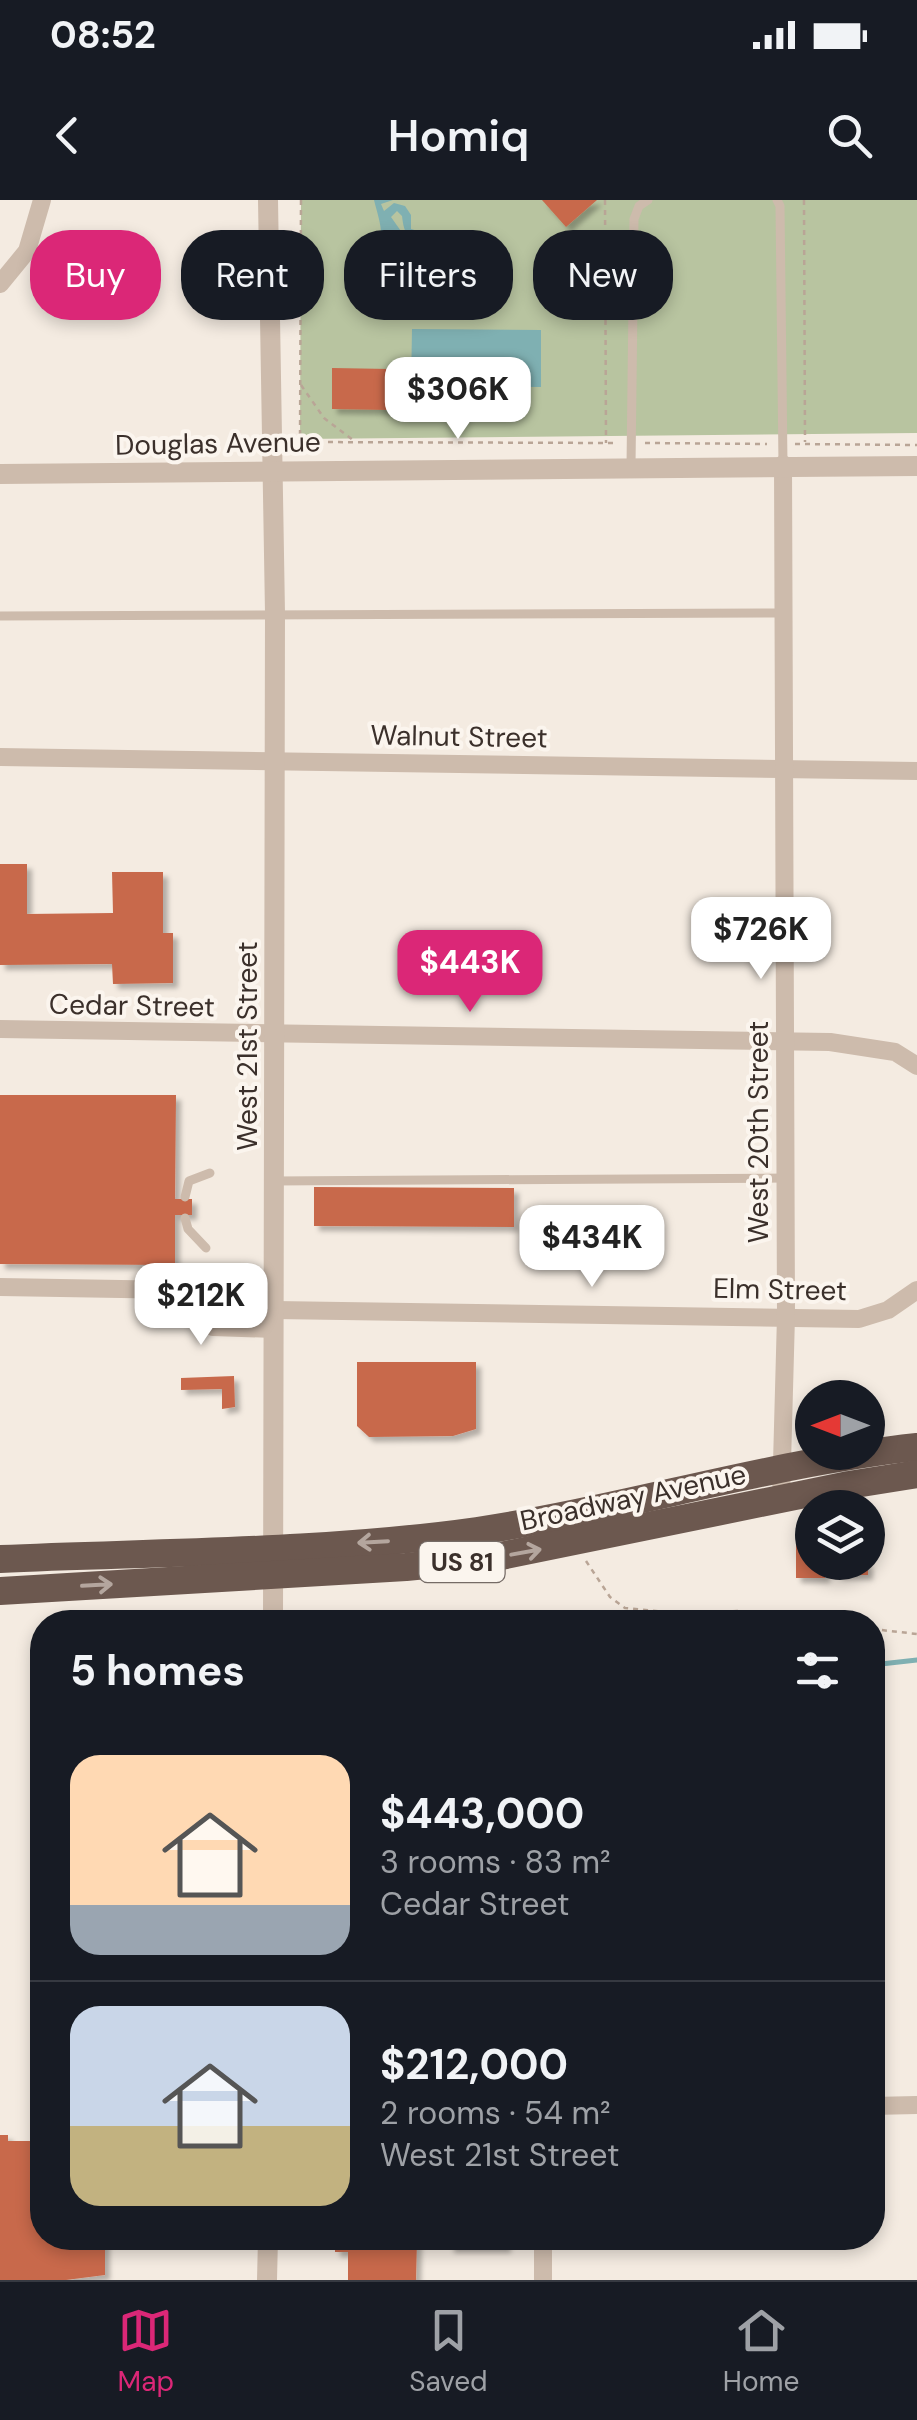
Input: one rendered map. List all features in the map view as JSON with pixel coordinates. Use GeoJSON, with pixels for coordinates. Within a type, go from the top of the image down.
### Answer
{"type":"FeatureCollection","features":[{"type":"Feature","properties":{"kind":"highway","name":"Broadway Avenue"},"geometry":{"type":"LineString","coordinates":[[0,1559],[412,1540],[560,1518],[782,1470],[917,1446]]}},
{"type":"Feature","properties":{"kind":"highway","name":"Broadway Avenue"},"geometry":{"type":"LineString","coordinates":[[0,1590],[273,1576],[486,1559],[917,1474]]}},
{"type":"Feature","properties":{"kind":"street"},"geometry":{"type":"LineString","coordinates":[[0,284],[26,251],[42,200]]}},
{"type":"Feature","properties":{"kind":"street","name":"West 21st Street"},"geometry":{"type":"LineString","coordinates":[[268,200],[275,614],[273,1610]]}},
{"type":"Feature","properties":{"kind":"street","name":"Douglas Avenue"},"geometry":{"type":"LineString","coordinates":[[0,474],[632,466],[782,454],[917,466]]}},
{"type":"Feature","properties":{"kind":"street","name":"West 20th Street"},"geometry":{"type":"LineString","coordinates":[[781,1500],[786,1316],[782,454]]}},
{"type":"Feature","properties":{"kind":"street","name":"Walnut Street"},"geometry":{"type":"LineString","coordinates":[[0,757],[917,770]]}},
{"type":"Feature","properties":{"kind":"street","name":"Cedar Street"},"geometry":{"type":"LineString","coordinates":[[0,1029],[830,1042],[894,1052],[917,1066]]}},
{"type":"Feature","properties":{"kind":"street","name":"Elm Street"},"geometry":{"type":"LineString","coordinates":[[0,1287],[182,1290],[185,1302],[206,1315],[275,1319],[859,1319],[888,1310],[917,1290]]}},
{"type":"Feature","properties":{"kind":"street"},"geometry":{"type":"LineString","coordinates":[[885,2106],[917,2105]]}},
{"type":"Feature","properties":{"kind":"street"},"geometry":{"type":"LineString","coordinates":[[267,2280],[268,2250]]}},
{"type":"Feature","properties":{"kind":"street"},"geometry":{"type":"LineString","coordinates":[[542,2280],[543,2250]]}},
{"type":"Feature","properties":{"kind":"lane"},"geometry":{"type":"LineString","coordinates":[[632,466],[634,218],[639,206],[648,200]]}},
{"type":"Feature","properties":{"kind":"lane"},"geometry":{"type":"LineString","coordinates":[[777,200],[782,454]]}},
{"type":"Feature","properties":{"kind":"lane"},"geometry":{"type":"LineString","coordinates":[[0,616],[784,613]]}},
{"type":"Feature","properties":{"kind":"lane"},"geometry":{"type":"LineString","coordinates":[[185,1197],[189,1181],[210,1173]]}},
{"type":"Feature","properties":{"kind":"lane"},"geometry":{"type":"LineString","coordinates":[[274,1181],[786,1178]]}},
{"type":"Feature","properties":{"kind":"lane"},"geometry":{"type":"LineString","coordinates":[[186,1218],[188,1229],[206,1248]]}},
{"type":"Feature","properties":{"kind":"path"},"geometry":{"type":"LineString","coordinates":[[301,200],[300,442],[632,443],[782,454],[806,444],[917,445]]}},
{"type":"Feature","properties":{"kind":"path"},"geometry":{"type":"LineString","coordinates":[[605,200],[606,443]]}},
{"type":"Feature","properties":{"kind":"path"},"geometry":{"type":"LineString","coordinates":[[804,200],[806,444]]}},
{"type":"Feature","properties":{"kind":"path"},"geometry":{"type":"LineString","coordinates":[[300,384],[324,418],[355,442]]}},
{"type":"Feature","properties":{"kind":"path"},"geometry":{"type":"LineString","coordinates":[[570,1544],[592,1568],[610,1597],[625,1608],[646,1610]]}},
{"type":"Feature","properties":{"kind":"path"},"geometry":{"type":"LineString","coordinates":[[885,1630],[917,1634]]}},
{"type":"Feature","properties":{"kind":"green space"},"geometry":{"type":"Polygon","coordinates":[[[301,200],[917,200],[917,433],[300,439],[300,320],[324,320],[324,230],[301,230],[301,200]]]}},
{"type":"Feature","properties":{"kind":"water"},"geometry":{"type":"Polygon","coordinates":[[[374,200],[393,200],[381,204],[384,211],[394,203],[405,206],[414,230],[405,230],[397,211],[391,217],[400,230],[381,230],[374,200]]]}},
{"type":"Feature","properties":{"kind":"water"},"geometry":{"type":"Polygon","coordinates":[[[412,329],[541,330],[541,387],[411,386],[412,329]]]}},
{"type":"Feature","properties":{"kind":"building"},"geometry":{"type":"Polygon","coordinates":[[[542,200],[597,200],[566,227],[542,200]]]}},
{"type":"Feature","properties":{"kind":"building"},"geometry":{"type":"Polygon","coordinates":[[[332,368],[390,369],[390,410],[332,409],[332,368]]]}},
{"type":"Feature","properties":{"kind":"building"},"geometry":{"type":"Polygon","coordinates":[[[0,864],[27,864],[27,914],[113,913],[112,872],[163,872],[163,933],[173,933],[173,983],[113,984],[112,964],[0,965],[0,864]]]}},
{"type":"Feature","properties":{"kind":"building"},"geometry":{"type":"Polygon","coordinates":[[[0,1095],[176,1095],[175,1199],[192,1199],[192,1215],[175,1215],[175,1265],[0,1264],[0,1095]]]}},
{"type":"Feature","properties":{"kind":"building"},"geometry":{"type":"Polygon","coordinates":[[[314,1187],[514,1188],[514,1227],[314,1226],[314,1187]]]}},
{"type":"Feature","properties":{"kind":"building"},"geometry":{"type":"Polygon","coordinates":[[[357,1362],[476,1362],[476,1429],[453,1436],[369,1437],[357,1426],[357,1362]]]}},
{"type":"Feature","properties":{"kind":"building"},"geometry":{"type":"Polygon","coordinates":[[[234,1376],[235,1407],[222,1409],[222,1389],[181,1390],[181,1378],[234,1376]]]}},
{"type":"Feature","properties":{"kind":"building"},"geometry":{"type":"Polygon","coordinates":[[[0,2135],[8,2135],[8,2141],[30,2141],[30,2250],[105,2250],[105,2275],[66,2280],[0,2280],[0,2135]]]}},
{"type":"Feature","properties":{"kind":"building"},"geometry":{"type":"Polygon","coordinates":[[[417,2250],[416,2280],[348,2280],[348,2252],[335,2252],[417,2250]]]}},
{"type":"Feature","properties":{"kind":"waterway"},"geometry":{"type":"LineString","coordinates":[[885,1664],[917,1660]]}}]}
